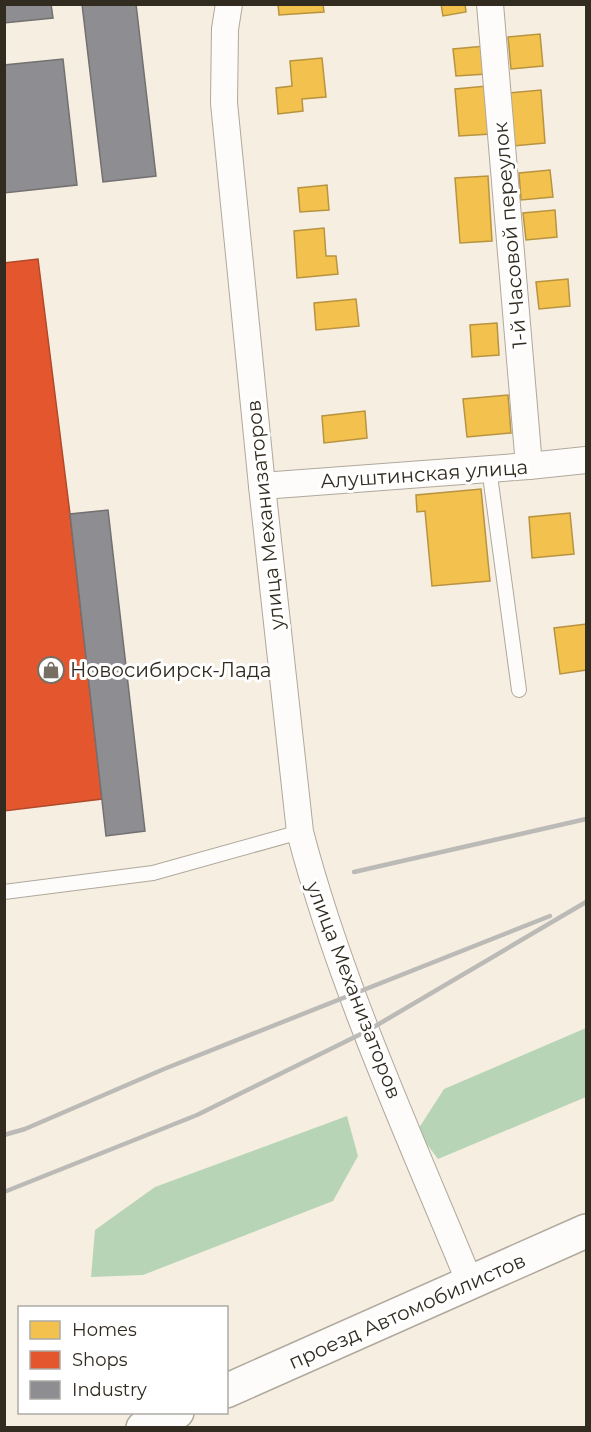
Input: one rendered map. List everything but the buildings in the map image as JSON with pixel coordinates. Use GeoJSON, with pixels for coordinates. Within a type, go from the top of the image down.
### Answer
{"type":"FeatureCollection","features":[{"type":"Feature","properties":{"kind":"street","name":"улица Механизаторов"},"geometry":{"type":"LineString","coordinates":[[229,4],[225,29],[224,103],[262,486],[300,832],[310,873],[352,994],[470,1283]]}},
{"type":"Feature","properties":{"kind":"street","name":"1-й Часовой переулок"},"geometry":{"type":"LineString","coordinates":[[490,4],[529,466]]}},
{"type":"Feature","properties":{"kind":"street","name":"Алуштинская улица"},"geometry":{"type":"LineString","coordinates":[[262,486],[586,460]]}},
{"type":"Feature","properties":{"kind":"street","name":"проезд Автомобилистов"},"geometry":{"type":"LineString","coordinates":[[228,1390],[586,1231]]}},
{"type":"Feature","properties":{"kind":"street"},"geometry":{"type":"LineString","coordinates":[[143,1428],[175,1414]]}},
{"type":"Feature","properties":{"kind":"lane"},"geometry":{"type":"LineString","coordinates":[[489,468],[519,690]]}},
{"type":"Feature","properties":{"kind":"lane"},"geometry":{"type":"LineString","coordinates":[[4,892],[153,873],[300,832]]}},
{"type":"Feature","properties":{"kind":"green space"},"geometry":{"type":"Polygon","coordinates":[[[586,1028],[586,1097],[438,1159],[417,1131],[444,1089],[586,1028]]]}},
{"type":"Feature","properties":{"kind":"green space"},"geometry":{"type":"Polygon","coordinates":[[[347,1116],[358,1156],[333,1201],[143,1275],[91,1277],[95,1230],[155,1187],[347,1116]]]}},
{"type":"Feature","properties":{"kind":"railway"},"geometry":{"type":"LineString","coordinates":[[354,872],[586,819]]}},
{"type":"Feature","properties":{"kind":"railway"},"geometry":{"type":"LineString","coordinates":[[4,1192],[197,1115],[367,1031],[586,902]]}},
{"type":"Feature","properties":{"kind":"railway"},"geometry":{"type":"LineString","coordinates":[[4,1135],[25,1129],[164,1069],[550,916]]}},
{"type":"Feature","properties":{"kind":"place","name":"Новосибирск-Лада"},"geometry":{"type":"Point","coordinates":[51,670]}}]}
